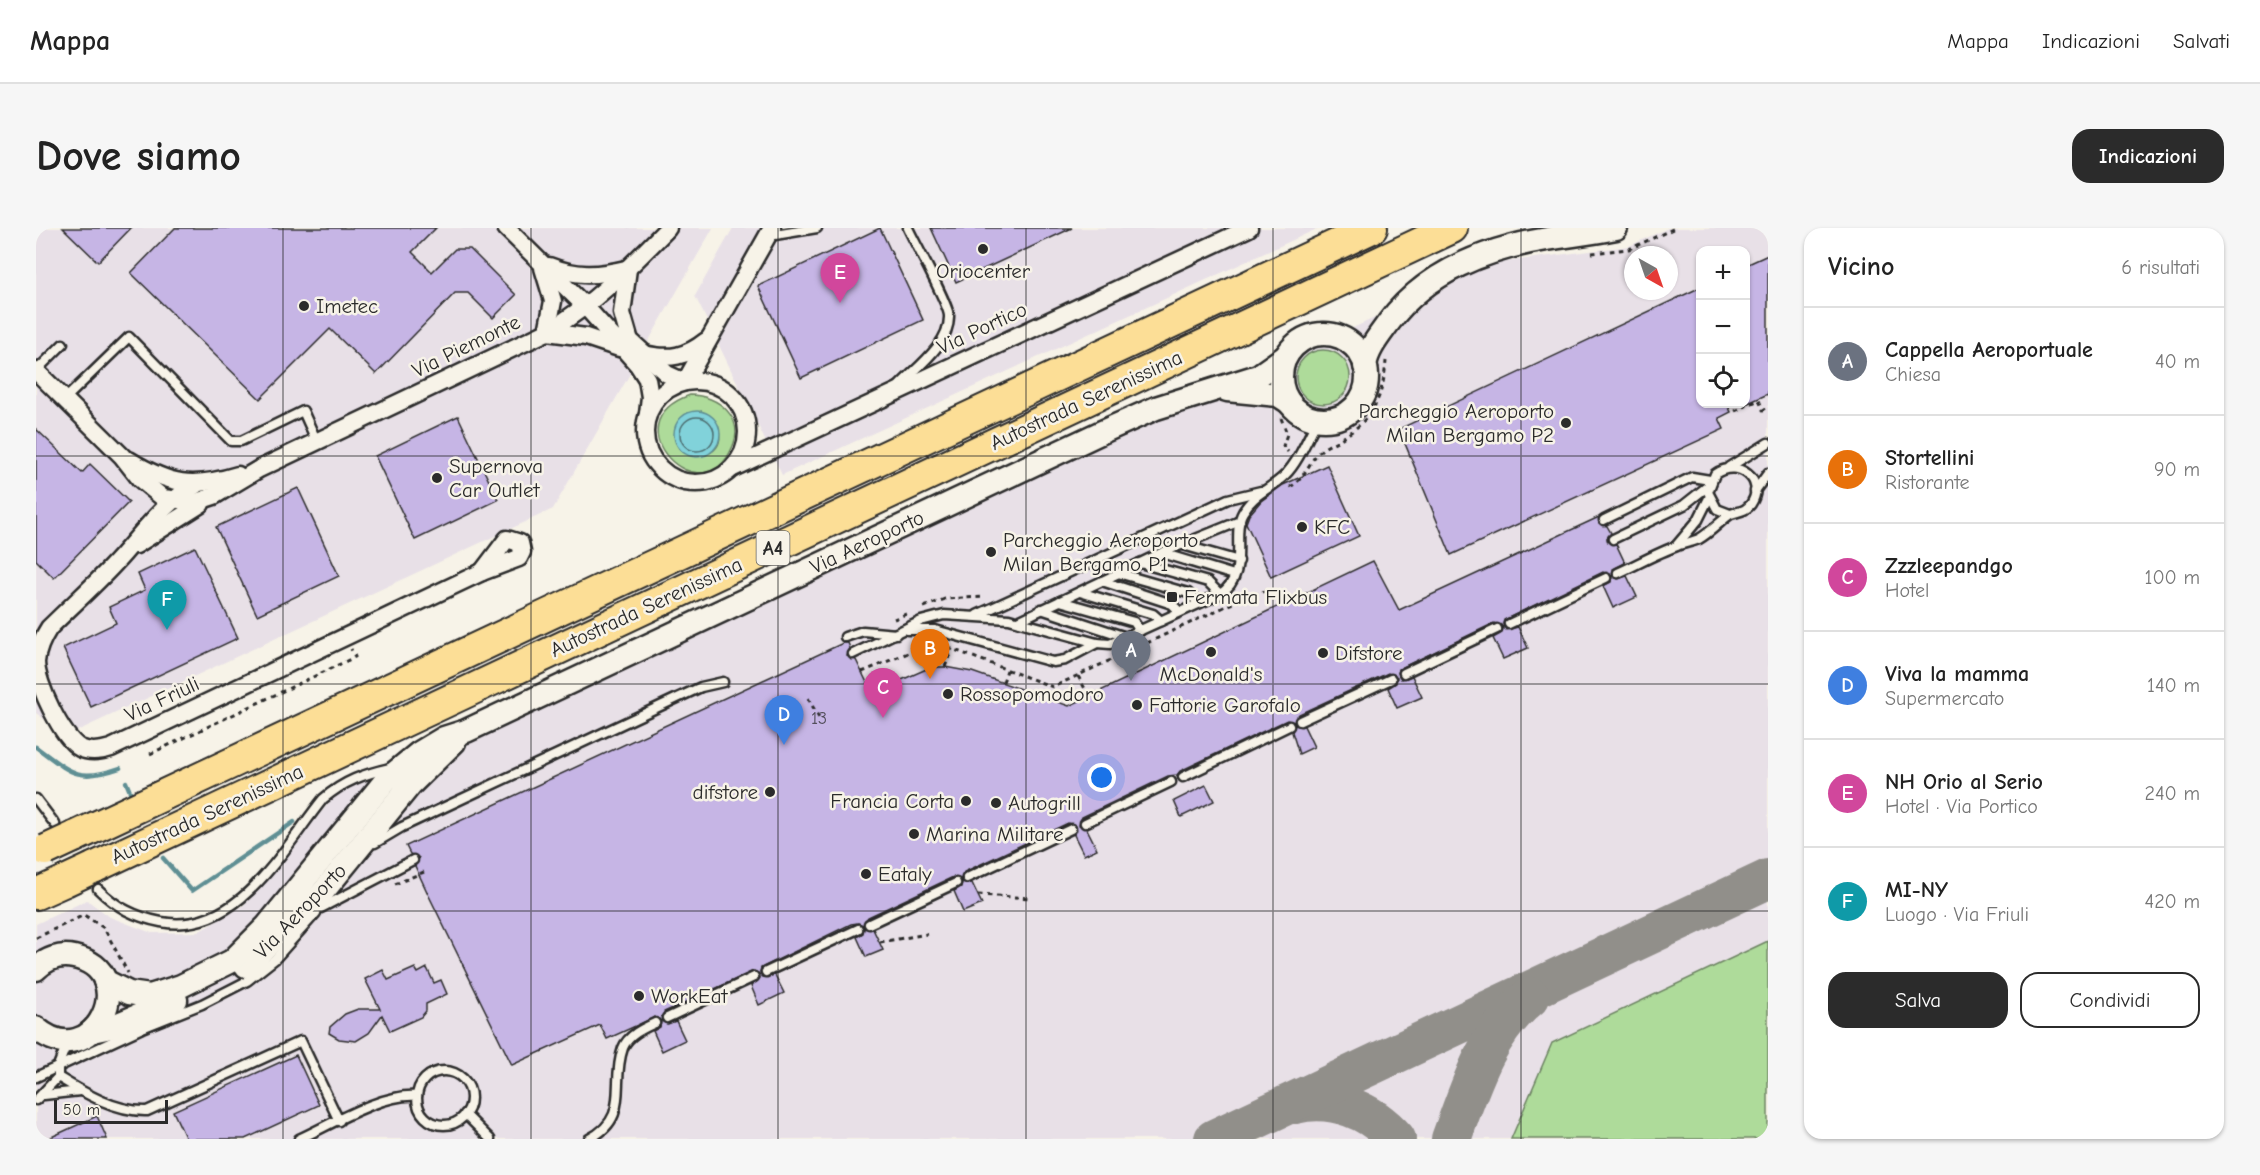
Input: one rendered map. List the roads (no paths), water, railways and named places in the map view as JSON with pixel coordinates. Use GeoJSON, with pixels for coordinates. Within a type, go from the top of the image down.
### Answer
{"type":"FeatureCollection","features":[{"type":"Feature","properties":{"kind":"highway","name":"Autostrada Serenissima"},"geometry":{"type":"LineString","coordinates":[[53,842],[1372,228]]}},
{"type":"Feature","properties":{"kind":"highway","name":"Autostrada Serenissima"},"geometry":{"type":"LineString","coordinates":[[36,894],[65,881],[95,878],[1452,228]]}},
{"type":"Feature","properties":{"kind":"main road"},"geometry":{"type":"LineString","coordinates":[[1400,308],[1377,338],[1366,358],[1366,385],[1358,403],[1340,416],[1318,419],[1305,415],[1289,402],[1283,390],[1281,377],[1285,357],[1306,337],[1361,332],[1400,308],[1436,277],[1476,257],[1525,243],[1616,228]]}},
{"type":"Feature","properties":{"kind":"main road"},"geometry":{"type":"LineString","coordinates":[[1335,335],[1354,347],[1365,366]]}},
{"type":"Feature","properties":{"kind":"main road","name":"Via Aeroporto"},"geometry":{"type":"LineString","coordinates":[[105,981],[129,993],[150,996],[181,986],[231,961],[267,926],[391,770],[434,744],[1102,432],[1156,408],[1258,376],[1285,357]]}},
{"type":"Feature","properties":{"kind":"main road","name":"Via Aeroporto"},"geometry":{"type":"LineString","coordinates":[[1207,391],[1267,393],[1278,395],[1289,402]]}},
{"type":"Feature","properties":{"kind":"main road","name":"Via Aeroporto"},"geometry":{"type":"LineString","coordinates":[[69,1040],[111,1027],[210,987],[240,971],[272,944],[322,893],[410,785],[466,731]]}},
{"type":"Feature","properties":{"kind":"main road"},"geometry":{"type":"LineString","coordinates":[[45,960],[83,959],[96,968],[105,981],[108,1005],[102,1020],[92,1031]]}},
{"type":"Feature","properties":{"kind":"main road"},"geometry":{"type":"LineString","coordinates":[[36,1028],[48,1037],[69,1040]]}},
{"type":"Feature","properties":{"kind":"street"},"geometry":{"type":"LineString","coordinates":[[506,228],[626,345],[647,379],[650,397],[645,441],[651,457],[669,476],[687,483],[705,483],[715,480],[733,468],[745,448],[747,436],[746,424],[738,403],[713,384],[685,382],[667,374],[643,354],[626,345],[547,332],[553,301],[551,289],[540,262]]}},
{"type":"Feature","properties":{"kind":"street","name":"Via Piemonte"},"geometry":{"type":"LineString","coordinates":[[36,371],[122,456],[152,490],[172,501],[196,502],[214,496],[259,469],[547,332],[586,307],[668,228]]}},
{"type":"Feature","properties":{"kind":"street","name":"Via Portico"},"geometry":{"type":"LineString","coordinates":[[733,468],[1249,228]]}},
{"type":"Feature","properties":{"kind":"street"},"geometry":{"type":"LineString","coordinates":[[648,414],[662,394],[685,382],[770,232]]}},
{"type":"Feature","properties":{"kind":"street"},"geometry":{"type":"LineString","coordinates":[[540,262],[568,274],[585,276],[628,268],[622,313],[626,345]]}},
{"type":"Feature","properties":{"kind":"street"},"geometry":{"type":"LineString","coordinates":[[643,354],[678,357],[692,352],[710,338]]}},
{"type":"Feature","properties":{"kind":"street","name":"Via Piemonte"},"geometry":{"type":"LineString","coordinates":[[122,456],[163,479],[196,485],[259,469]]}},
{"type":"Feature","properties":{"kind":"street","name":"Via Friuli"},"geometry":{"type":"LineString","coordinates":[[126,552],[139,532],[172,501],[196,485]]}},
{"type":"Feature","properties":{"kind":"street","name":"Via Friuli"},"geometry":{"type":"LineString","coordinates":[[214,496],[126,552],[49,628],[38,650],[37,674],[64,733],[71,742],[90,751],[111,748],[483,572]]}},
{"type":"Feature","properties":{"kind":"lane"},"geometry":{"type":"LineString","coordinates":[[770,232],[817,228]]}},
{"type":"Feature","properties":{"kind":"lane"},"geometry":{"type":"LineString","coordinates":[[887,397],[938,345],[945,333],[949,315],[908,228]]}},
{"type":"Feature","properties":{"kind":"lane"},"geometry":{"type":"LineString","coordinates":[[65,399],[129,337],[231,441],[241,441],[303,411],[317,442]]}},
{"type":"Feature","properties":{"kind":"lane"},"geometry":{"type":"LineString","coordinates":[[36,371],[63,344]]}},
{"type":"Feature","properties":{"kind":"lane"},"geometry":{"type":"LineString","coordinates":[[853,654],[907,630],[921,621],[937,616],[977,615],[1018,621],[1097,644],[1110,644],[1220,594],[1225,591],[1239,561],[1242,513],[1261,491],[1289,471],[1318,419]]}},
{"type":"Feature","properties":{"kind":"lane"},"geometry":{"type":"LineString","coordinates":[[1613,539],[1684,504],[1709,483],[1715,474],[1768,443]]}},
{"type":"Feature","properties":{"kind":"lane"},"geometry":{"type":"LineString","coordinates":[[1729,467],[1745,471],[1750,476],[1755,491]]}},
{"type":"Feature","properties":{"kind":"lane"},"geometry":{"type":"LineString","coordinates":[[1618,573],[1715,530],[1730,514],[1744,510],[1750,505],[1755,491],[1768,473]]}},
{"type":"Feature","properties":{"kind":"lane"},"geometry":{"type":"LineString","coordinates":[[1604,520],[1692,477],[1709,483]]}},
{"type":"Feature","properties":{"kind":"lane"},"geometry":{"type":"LineString","coordinates":[[1676,546],[1698,520],[1709,498],[1709,483]]}},
{"type":"Feature","properties":{"kind":"lane"},"geometry":{"type":"LineString","coordinates":[[977,615],[1228,499],[1261,491]]}},
{"type":"Feature","properties":{"kind":"lane"},"geometry":{"type":"LineString","coordinates":[[1709,498],[1717,509],[1730,514]]}},
{"type":"Feature","properties":{"kind":"lane"},"geometry":{"type":"LineString","coordinates":[[1018,621],[1117,573],[1240,520]]}},
{"type":"Feature","properties":{"kind":"lane"},"geometry":{"type":"LineString","coordinates":[[1183,545],[1239,561]]}},
{"type":"Feature","properties":{"kind":"lane"},"geometry":{"type":"LineString","coordinates":[[1161,553],[1234,575]]}},
{"type":"Feature","properties":{"kind":"lane"},"geometry":{"type":"LineString","coordinates":[[1140,563],[1208,582],[1220,594]]}},
{"type":"Feature","properties":{"kind":"lane"},"geometry":{"type":"LineString","coordinates":[[1117,573],[1188,593],[1200,603]]}},
{"type":"Feature","properties":{"kind":"lane"},"geometry":{"type":"LineString","coordinates":[[1509,624],[1606,578]]}},
{"type":"Feature","properties":{"kind":"lane"},"geometry":{"type":"LineString","coordinates":[[1102,581],[1172,604],[1180,612]]}},
{"type":"Feature","properties":{"kind":"lane"},"geometry":{"type":"LineString","coordinates":[[1080,592],[1153,614],[1161,621]]}},
{"type":"Feature","properties":{"kind":"lane"},"geometry":{"type":"LineString","coordinates":[[1060,601],[1134,622],[1140,631]]}},
{"type":"Feature","properties":{"kind":"lane"},"geometry":{"type":"LineString","coordinates":[[1041,609],[1126,637]]}},
{"type":"Feature","properties":{"kind":"lane"},"geometry":{"type":"LineString","coordinates":[[1404,673],[1497,629]]}},
{"type":"Feature","properties":{"kind":"lane"},"geometry":{"type":"LineString","coordinates":[[907,630],[935,630],[1053,662],[1065,660],[1097,644]]}},
{"type":"Feature","properties":{"kind":"lane"},"geometry":{"type":"LineString","coordinates":[[845,637],[863,631],[896,634]]}},
{"type":"Feature","properties":{"kind":"lane"},"geometry":{"type":"LineString","coordinates":[[1300,721],[1391,679]]}},
{"type":"Feature","properties":{"kind":"lane"},"geometry":{"type":"LineString","coordinates":[[36,1077],[202,1004],[247,981],[275,959],[383,836],[701,687],[723,682]]}},
{"type":"Feature","properties":{"kind":"lane"},"geometry":{"type":"LineString","coordinates":[[1183,777],[1290,726]]}},
{"type":"Feature","properties":{"kind":"lane"},"geometry":{"type":"LineString","coordinates":[[95,878],[111,902],[147,920],[184,924],[219,915],[248,894],[323,799],[353,777],[391,770]]}},
{"type":"Feature","properties":{"kind":"lane"},"geometry":{"type":"LineString","coordinates":[[1084,823],[1171,782]]}},
{"type":"Feature","properties":{"kind":"lane"},"geometry":{"type":"LineString","coordinates":[[36,799],[53,842]]}},
{"type":"Feature","properties":{"kind":"lane"},"geometry":{"type":"LineString","coordinates":[[967,878],[1071,829]]}},
{"type":"Feature","properties":{"kind":"lane"},"geometry":{"type":"LineString","coordinates":[[321,908],[413,860]]}},
{"type":"Feature","properties":{"kind":"lane"},"geometry":{"type":"LineString","coordinates":[[869,924],[956,883]]}},
{"type":"Feature","properties":{"kind":"lane"},"geometry":{"type":"LineString","coordinates":[[766,972],[858,929]]}},
{"type":"Feature","properties":{"kind":"lane"},"geometry":{"type":"LineString","coordinates":[[667,1018],[754,977]]}},
{"type":"Feature","properties":{"kind":"lane"},"geometry":{"type":"LineString","coordinates":[[589,1139],[609,1123],[618,1106],[623,1047],[640,1030],[655,1023]]}},
{"type":"Feature","properties":{"kind":"lane"},"geometry":{"type":"LineString","coordinates":[[40,1097],[58,1077],[58,1066],[69,1040]]}},
{"type":"Feature","properties":{"kind":"lane"},"geometry":{"type":"LineString","coordinates":[[58,1077],[80,1091],[134,1112],[147,1111],[301,1041],[339,1121]]}},
{"type":"Feature","properties":{"kind":"lane"},"geometry":{"type":"LineString","coordinates":[[447,1071],[456,1074],[468,1086],[471,1094],[465,1114],[455,1123],[437,1124],[423,1114],[417,1095],[420,1086],[431,1074],[447,1071]]}},
{"type":"Feature","properties":{"kind":"lane"},"geometry":{"type":"LineString","coordinates":[[40,1097],[80,1091]]}},
{"type":"Feature","properties":{"kind":"lane"},"geometry":{"type":"LineString","coordinates":[[299,1139],[403,1094],[417,1095]]}},
{"type":"Feature","properties":{"kind":"lane"},"geometry":{"type":"LineString","coordinates":[[465,1114],[490,1139]]}},
{"type":"Feature","properties":{"kind":"water"},"geometry":{"type":"Polygon","coordinates":[[[697,411],[713,418],[720,434],[713,450],[697,457],[681,450],[674,434],[681,418],[697,411]]]}},
{"type":"Feature","properties":{"kind":"waterway"},"geometry":{"type":"LineString","coordinates":[[36,747],[66,769],[83,775],[94,775],[120,768]]}},
{"type":"Feature","properties":{"kind":"waterway"},"geometry":{"type":"LineString","coordinates":[[126,782],[131,794]]}},
{"type":"Feature","properties":{"kind":"waterway"},"geometry":{"type":"LineString","coordinates":[[163,858],[192,891],[294,822]]}},
{"type":"Feature","properties":{"kind":"place","name":"Oriocenter"},"geometry":{"type":"Point","coordinates":[983,249]}},
{"type":"Feature","properties":{"kind":"place","name":"NH Orio al Serio"},"geometry":{"type":"Point","coordinates":[840,303]}},
{"type":"Feature","properties":{"kind":"place","name":"Imetec"},"geometry":{"type":"Point","coordinates":[304,306]}},
{"type":"Feature","properties":{"kind":"place","name":"Parcheggio Aeroporto Milan Bergamo P2"},"geometry":{"type":"Point","coordinates":[1566,423]}},
{"type":"Feature","properties":{"kind":"place","name":"Supernova Car Outlet"},"geometry":{"type":"Point","coordinates":[437,478]}},
{"type":"Feature","properties":{"kind":"place","name":"KFC"},"geometry":{"type":"Point","coordinates":[1302,527]}},
{"type":"Feature","properties":{"kind":"place","name":"Parcheggio Aeroporto Milan Bergamo P1"},"geometry":{"type":"Point","coordinates":[991,552]}},
{"type":"Feature","properties":{"kind":"place","name":"Fermata Flixbus"},"geometry":{"type":"Point","coordinates":[1172,597]}},
{"type":"Feature","properties":{"kind":"place","name":"MI-NY"},"geometry":{"type":"Point","coordinates":[167,630]}},
{"type":"Feature","properties":{"kind":"place","name":"McDonald's"},"geometry":{"type":"Point","coordinates":[1211,652]}},
{"type":"Feature","properties":{"kind":"place","name":"Difstore"},"geometry":{"type":"Point","coordinates":[1323,653]}},
{"type":"Feature","properties":{"kind":"place","name":"Stortellini"},"geometry":{"type":"Point","coordinates":[930,679]}},
{"type":"Feature","properties":{"kind":"place","name":"Cappella Aeroportuale"},"geometry":{"type":"Point","coordinates":[1131,681]}},
{"type":"Feature","properties":{"kind":"place","name":"Rossopomodoro"},"geometry":{"type":"Point","coordinates":[948,694]}},
{"type":"Feature","properties":{"kind":"place","name":"Fattorie Garofalo"},"geometry":{"type":"Point","coordinates":[1137,705]}},
{"type":"Feature","properties":{"kind":"place","name":"Zzzleepandgo"},"geometry":{"type":"Point","coordinates":[883,718]}},
{"type":"Feature","properties":{"kind":"place","name":"Viva la mamma"},"geometry":{"type":"Point","coordinates":[784,745]}},
{"type":"Feature","properties":{"kind":"place","name":"difstore"},"geometry":{"type":"Point","coordinates":[770,792]}},
{"type":"Feature","properties":{"kind":"place","name":"Francia Corta"},"geometry":{"type":"Point","coordinates":[966,801]}},
{"type":"Feature","properties":{"kind":"place","name":"Autogrill"},"geometry":{"type":"Point","coordinates":[996,803]}},
{"type":"Feature","properties":{"kind":"place","name":"Marina Militare"},"geometry":{"type":"Point","coordinates":[914,834]}},
{"type":"Feature","properties":{"kind":"place","name":"Eataly"},"geometry":{"type":"Point","coordinates":[866,874]}},
{"type":"Feature","properties":{"kind":"place","name":"WorkEat"},"geometry":{"type":"Point","coordinates":[639,996]}}]}
